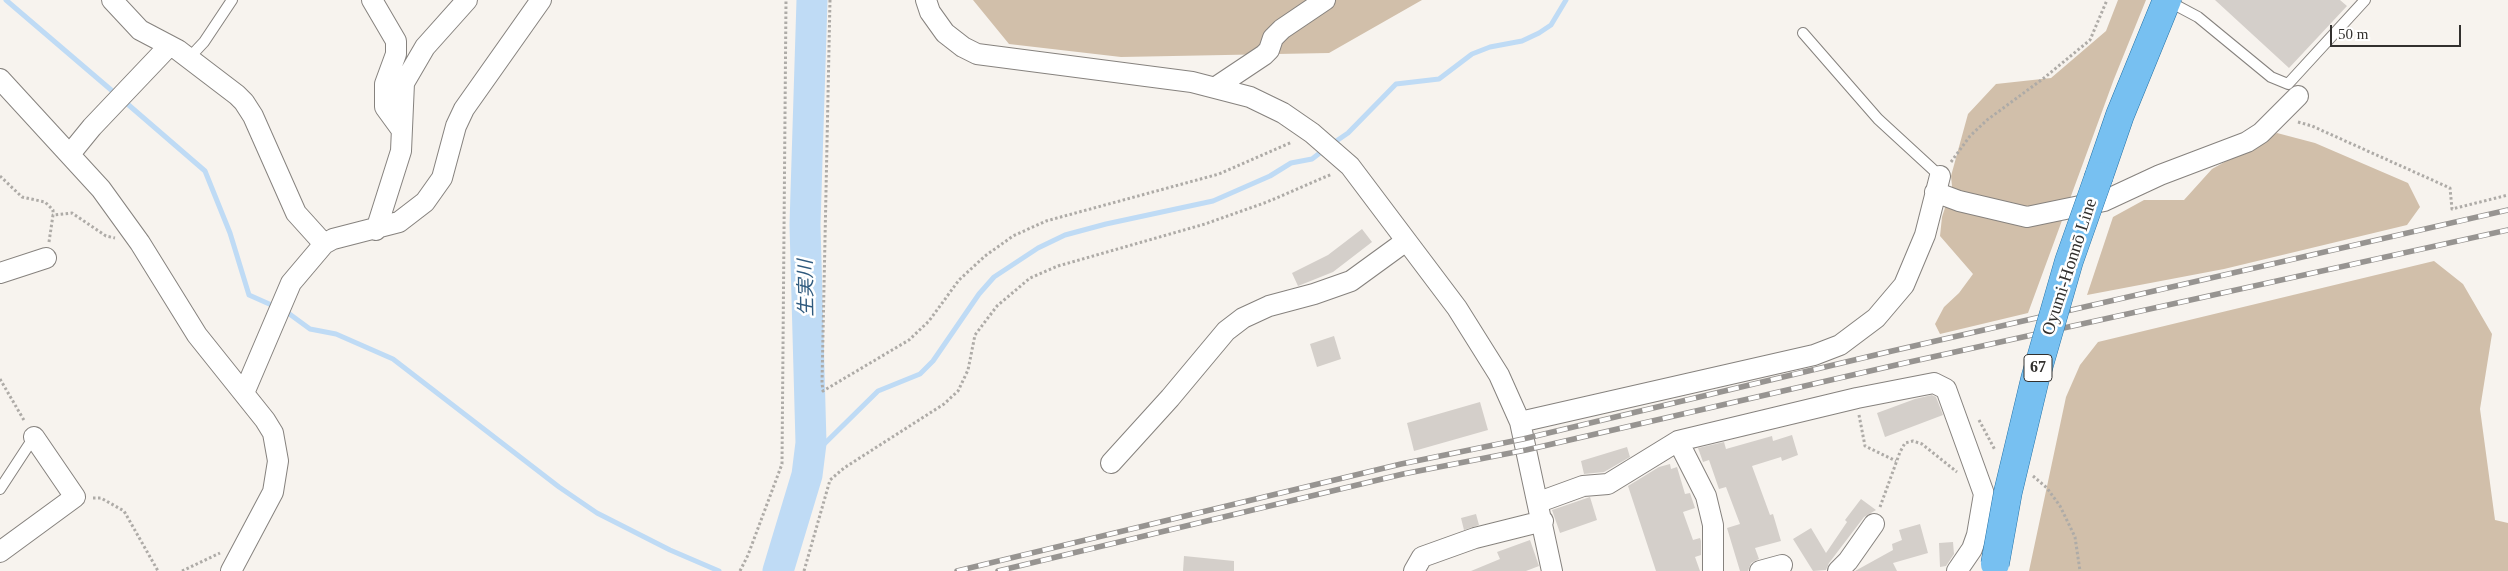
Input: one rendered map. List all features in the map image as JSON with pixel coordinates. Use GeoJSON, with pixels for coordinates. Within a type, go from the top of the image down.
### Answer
{"type":"FeatureCollection","features":[{"type":"Feature","properties":{"kind":"main road","name":"Oyumi-Honnō Line"},"geometry":{"type":"LineString","coordinates":[[1995,568],[2008,492],[2035,378],[2070,262],[2120,115],[2167,0]]}},
{"type":"Feature","properties":{"kind":"street"},"geometry":{"type":"LineString","coordinates":[[112,0],[140,30],[189,58],[244,102],[253,116],[296,214],[324,244]]}},
{"type":"Feature","properties":{"kind":"street"},"geometry":{"type":"LineString","coordinates":[[372,0],[396,41],[396,54],[385,84],[385,107],[401,129]]}},
{"type":"Feature","properties":{"kind":"street"},"geometry":{"type":"LineString","coordinates":[[376,230],[401,151],[404,83],[426,47],[467,0]]}},
{"type":"Feature","properties":{"kind":"street"},"geometry":{"type":"LineString","coordinates":[[244,393],[291,283],[324,244],[333,239],[376,230],[399,222],[413,213],[436,189],[442,178],[456,126],[464,109],[540,0]]}},
{"type":"Feature","properties":{"kind":"street"},"geometry":{"type":"LineString","coordinates":[[926,0],[930,12],[945,33],[963,47],[977,54],[1216,87],[1250,97],[1283,114],[1312,133],[1350,166],[1457,308],[1490,356],[1520,422],[1539,502],[1552,571]]}},
{"type":"Feature","properties":{"kind":"street"},"geometry":{"type":"LineString","coordinates":[[1216,87],[1264,55],[1269,50],[1273,38],[1282,29],[1325,0]]}},
{"type":"Feature","properties":{"kind":"street"},"geometry":{"type":"LineString","coordinates":[[70,154],[92,127],[169,46]]}},
{"type":"Feature","properties":{"kind":"street"},"geometry":{"type":"LineString","coordinates":[[0,79],[101,189],[140,243],[197,335],[244,393],[273,433],[278,461],[273,492],[231,571]]}},
{"type":"Feature","properties":{"kind":"street"},"geometry":{"type":"LineString","coordinates":[[1520,422],[1814,355],[1840,345],[1876,318],[1904,285],[1925,235],[1938,184],[1959,201],[2027,216],[2104,201],[2160,176],[2247,142],[2261,133],[2298,96]]}},
{"type":"Feature","properties":{"kind":"street"},"geometry":{"type":"LineString","coordinates":[[1111,463],[1170,398],[1226,331],[1243,318],[1269,306],[1314,294],[1351,280],[1406,241]]}},
{"type":"Feature","properties":{"kind":"street"},"geometry":{"type":"LineString","coordinates":[[0,272],[46,258]]}},
{"type":"Feature","properties":{"kind":"street"},"geometry":{"type":"LineString","coordinates":[[1539,502],[1582,486],[1608,484],[1678,441],[1857,398],[1934,383],[1946,389],[1984,494],[1977,535],[1972,549],[1957,571]]}},
{"type":"Feature","properties":{"kind":"street"},"geometry":{"type":"LineString","coordinates":[[0,552],[75,497],[34,437]]}},
{"type":"Feature","properties":{"kind":"street"},"geometry":{"type":"LineString","coordinates":[[1678,441],[1706,496],[1713,525],[1713,571]]}},
{"type":"Feature","properties":{"kind":"street"},"geometry":{"type":"LineString","coordinates":[[1414,571],[1422,556],[1475,538],[1543,521]]}},
{"type":"Feature","properties":{"kind":"street"},"geometry":{"type":"LineString","coordinates":[[1838,571],[1848,561],[1874,524]]}},
{"type":"Feature","properties":{"kind":"street"},"geometry":{"type":"LineString","coordinates":[[1760,571],[1782,565]]}},
{"type":"Feature","properties":{"kind":"lane"},"geometry":{"type":"LineString","coordinates":[[189,58],[204,42],[232,0]]}},
{"type":"Feature","properties":{"kind":"lane"},"geometry":{"type":"LineString","coordinates":[[2167,0],[2198,17],[2271,77],[2288,84],[2365,0]]}},
{"type":"Feature","properties":{"kind":"lane"},"geometry":{"type":"LineString","coordinates":[[1803,33],[1938,184]]}},
{"type":"Feature","properties":{"kind":"lane"},"geometry":{"type":"LineString","coordinates":[[0,489],[34,437]]}},
{"type":"Feature","properties":{"kind":"path"},"geometry":{"type":"LineString","coordinates":[[740,571],[748,555],[782,464],[786,0]]}},
{"type":"Feature","properties":{"kind":"path"},"geometry":{"type":"LineString","coordinates":[[830,0],[823,391],[909,340],[929,320],[958,280],[985,256],[1013,236],[1046,221],[1219,174],[1312,133]]}},
{"type":"Feature","properties":{"kind":"path"},"geometry":{"type":"LineString","coordinates":[[1938,184],[1970,136],[1987,120],[2044,78],[2090,40],[2107,0]]}},
{"type":"Feature","properties":{"kind":"path"},"geometry":{"type":"LineString","coordinates":[[2261,133],[2296,122],[2312,126],[2450,188],[2452,208],[2508,195]]}},
{"type":"Feature","properties":{"kind":"path"},"geometry":{"type":"LineString","coordinates":[[804,571],[830,480],[844,468],[944,404],[958,391],[968,370],[975,335],[997,306],[1030,278],[1058,266],[1205,224],[1268,202],[1350,166]]}},
{"type":"Feature","properties":{"kind":"path"},"geometry":{"type":"LineString","coordinates":[[0,176],[22,197],[45,202],[53,210],[54,215],[46,258]]}},
{"type":"Feature","properties":{"kind":"path"},"geometry":{"type":"LineString","coordinates":[[54,215],[72,214],[106,236],[140,243]]}},
{"type":"Feature","properties":{"kind":"path"},"geometry":{"type":"LineString","coordinates":[[0,379],[34,437]]}},
{"type":"Feature","properties":{"kind":"path"},"geometry":{"type":"LineString","coordinates":[[1857,398],[1865,446],[1896,462]]}},
{"type":"Feature","properties":{"kind":"path"},"geometry":{"type":"LineString","coordinates":[[1874,524],[1896,462],[1905,443],[1913,441],[1922,444],[1984,494]]}},
{"type":"Feature","properties":{"kind":"path"},"geometry":{"type":"LineString","coordinates":[[75,497],[101,498],[124,511],[158,571]]}},
{"type":"Feature","properties":{"kind":"path"},"geometry":{"type":"LineString","coordinates":[[182,571],[249,538]]}},
{"type":"Feature","properties":{"kind":"shaded area"},"geometry":{"type":"Polygon","coordinates":[[[973,0],[1422,0],[1329,53],[1121,57],[1009,44],[973,0]]]}},
{"type":"Feature","properties":{"kind":"shaded area"},"geometry":{"type":"Polygon","coordinates":[[[2118,0],[2146,0],[2114,79],[2028,313],[1940,334],[1935,324],[1944,307],[1959,293],[1973,274],[1940,236],[1942,217],[1952,186],[1951,176],[1968,114],[1996,84],[2051,78],[2106,31],[2118,0]]]}},
{"type":"Feature","properties":{"kind":"shaded area"},"geometry":{"type":"Polygon","coordinates":[[[2277,133],[2315,143],[2408,183],[2420,207],[2407,225],[2224,269],[2087,295],[2113,217],[2144,200],[2184,200],[2212,169],[2277,133]]]}},
{"type":"Feature","properties":{"kind":"shaded area"},"geometry":{"type":"Polygon","coordinates":[[[2434,261],[2463,284],[2492,334],[2480,409],[2495,520],[2508,523],[2508,571],[2029,571],[2066,397],[2080,365],[2098,342],[2434,261]]]}},
{"type":"Feature","properties":{"kind":"building"},"geometry":{"type":"Polygon","coordinates":[[[2215,0],[2340,0],[2347,6],[2289,68],[2215,0]]]}},
{"type":"Feature","properties":{"kind":"building"},"geometry":{"type":"Polygon","coordinates":[[[1362,229],[1372,242],[1333,272],[1298,286],[1292,273],[1328,255],[1362,229]]]}},
{"type":"Feature","properties":{"kind":"building"},"geometry":{"type":"Polygon","coordinates":[[[1334,336],[1341,359],[1317,367],[1310,344],[1334,336]]]}},
{"type":"Feature","properties":{"kind":"building"},"geometry":{"type":"Polygon","coordinates":[[[1932,395],[1936,397],[1943,415],[1885,437],[1877,413],[1932,395]]]}},
{"type":"Feature","properties":{"kind":"building"},"geometry":{"type":"Polygon","coordinates":[[[1480,402],[1488,430],[1414,451],[1407,423],[1480,402]]]}},
{"type":"Feature","properties":{"kind":"building"},"geometry":{"type":"Polygon","coordinates":[[[1792,435],[1798,455],[1782,461],[1781,457],[1752,466],[1770,515],[1773,514],[1781,541],[1755,548],[1759,559],[1751,563],[1748,571],[1740,571],[1727,528],[1740,524],[1726,487],[1719,489],[1709,460],[1703,462],[1698,448],[1724,442],[1726,449],[1772,436],[1773,441],[1792,435]]]}},
{"type":"Feature","properties":{"kind":"building"},"geometry":{"type":"Polygon","coordinates":[[[1627,447],[1630,457],[1604,472],[1584,474],[1581,461],[1627,447]]]}},
{"type":"Feature","properties":{"kind":"building"},"geometry":{"type":"Polygon","coordinates":[[[1670,464],[1671,469],[1677,467],[1685,494],[1690,493],[1695,508],[1683,512],[1693,540],[1700,538],[1701,541],[1701,555],[1695,557],[1700,571],[1656,571],[1628,486],[1659,467],[1670,464]]]}},
{"type":"Feature","properties":{"kind":"building"},"geometry":{"type":"Polygon","coordinates":[[[1590,497],[1597,520],[1560,533],[1552,510],[1590,497]]]}},
{"type":"Feature","properties":{"kind":"building"},"geometry":{"type":"Polygon","coordinates":[[[1861,499],[1876,510],[1864,517],[1829,563],[1826,570],[1813,571],[1793,539],[1811,528],[1826,553],[1847,522],[1845,520],[1861,499]]]}},
{"type":"Feature","properties":{"kind":"building"},"geometry":{"type":"Polygon","coordinates":[[[1476,514],[1479,525],[1464,530],[1461,518],[1476,514]]]}},
{"type":"Feature","properties":{"kind":"building"},"geometry":{"type":"Polygon","coordinates":[[[1920,524],[1928,553],[1893,563],[1897,571],[1855,571],[1893,550],[1892,544],[1902,540],[1899,530],[1920,524]]]}},
{"type":"Feature","properties":{"kind":"building"},"geometry":{"type":"Polygon","coordinates":[[[1530,540],[1539,566],[1526,571],[1471,571],[1500,559],[1497,552],[1530,540]]]}},
{"type":"Feature","properties":{"kind":"building"},"geometry":{"type":"Polygon","coordinates":[[[1953,542],[1954,554],[1946,566],[1940,567],[1939,543],[1953,542]]]}},
{"type":"Feature","properties":{"kind":"building"},"geometry":{"type":"Polygon","coordinates":[[[1184,556],[1234,561],[1234,571],[1183,571],[1184,556]]]}},
{"type":"Feature","properties":{"kind":"waterway"},"geometry":{"type":"LineString","coordinates":[[6,0],[117,95]]}},
{"type":"Feature","properties":{"kind":"waterway","name":"生実川"},"geometry":{"type":"LineString","coordinates":[[778,571],[807,475],[811,443],[805,225],[812,0]]}},
{"type":"Feature","properties":{"kind":"waterway"},"geometry":{"type":"LineString","coordinates":[[1332,144],[1348,133],[1396,84],[1439,79],[1472,54],[1490,47],[1522,41],[1539,33],[1551,25],[1566,0]]}},
{"type":"Feature","properties":{"kind":"waterway"},"geometry":{"type":"LineString","coordinates":[[124,101],[205,171],[230,233],[249,295],[276,307]]}},
{"type":"Feature","properties":{"kind":"waterway"},"geometry":{"type":"LineString","coordinates":[[809,459],[878,391],[920,374],[933,361],[979,294],[994,277],[1038,248],[1065,235],[1106,224],[1213,201],[1270,176],[1291,163],[1312,159],[1325,149]]}},
{"type":"Feature","properties":{"kind":"waterway"},"geometry":{"type":"LineString","coordinates":[[284,310],[310,329],[336,334],[393,359],[559,487],[597,513],[670,550],[719,571]]}},
{"type":"Feature","properties":{"kind":"railway"},"geometry":{"type":"LineString","coordinates":[[957,571],[1401,464],[1523,439],[1892,351],[2508,210]]}},
{"type":"Feature","properties":{"kind":"railway"},"geometry":{"type":"LineString","coordinates":[[998,571],[1403,474],[1526,450],[1896,365],[2508,230]]}}]}
